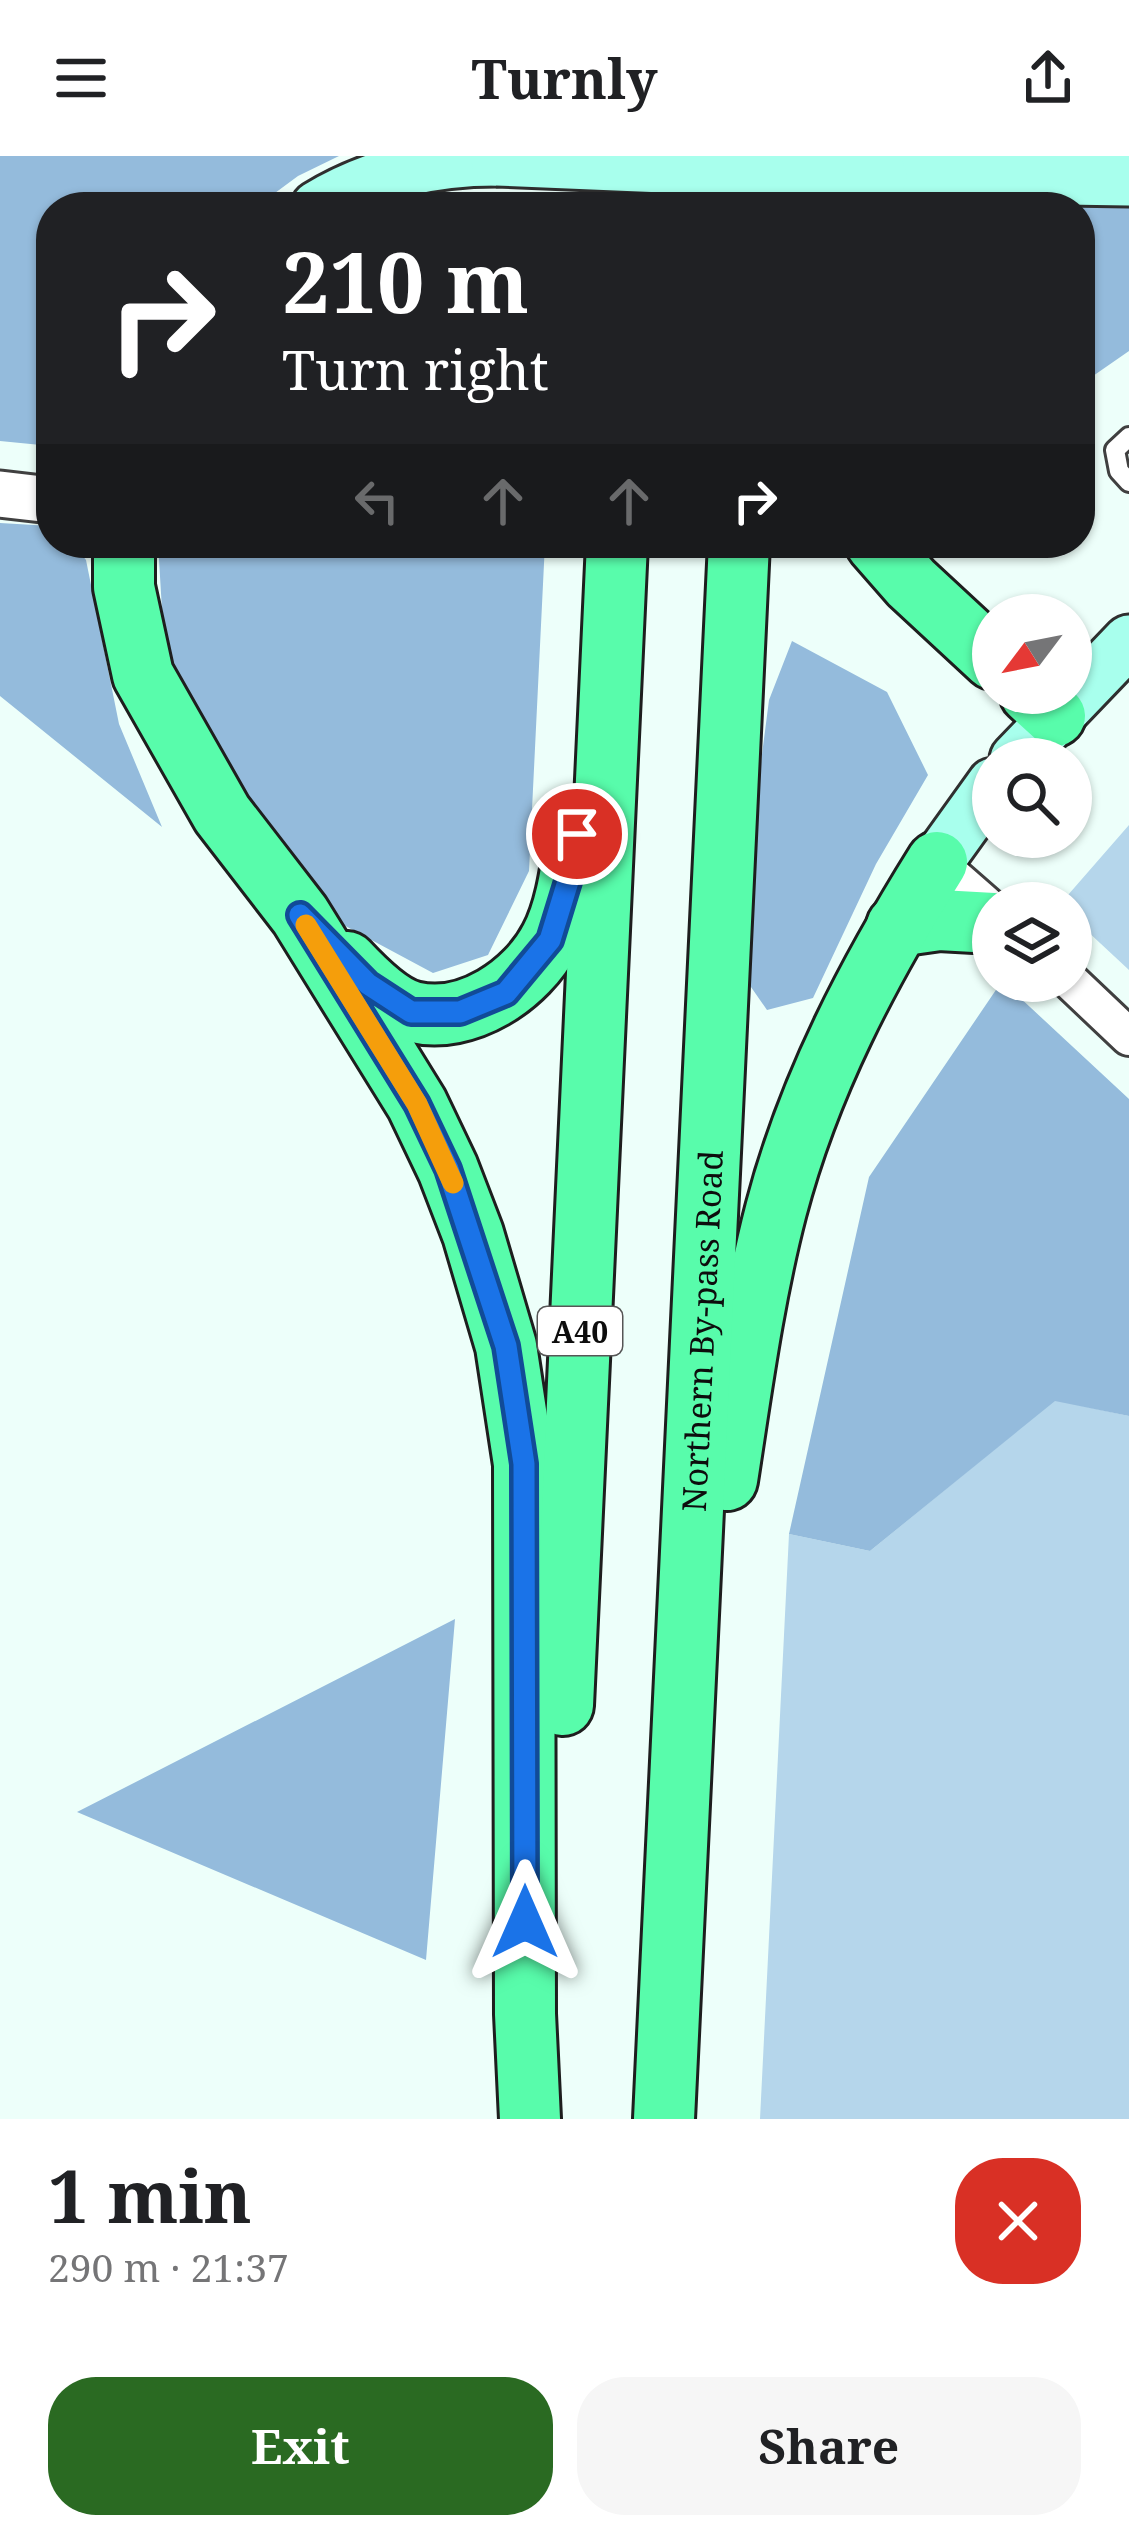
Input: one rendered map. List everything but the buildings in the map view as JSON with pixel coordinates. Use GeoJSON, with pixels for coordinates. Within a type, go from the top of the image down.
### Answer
{"type":"FeatureCollection","features":[{"type":"Feature","properties":{"kind":"highway"},"geometry":{"type":"LineString","coordinates":[[638,192],[640,156]]}},
{"type":"Feature","properties":{"kind":"highway"},"geometry":{"type":"LineString","coordinates":[[756,192],[758,156]]}},
{"type":"Feature","properties":{"kind":"highway"},"geometry":{"type":"LineString","coordinates":[[778,156],[781,192]]}},
{"type":"Feature","properties":{"kind":"highway"},"geometry":{"type":"LineString","coordinates":[[124,558],[124,587],[143,675],[222,814],[300,915],[425,1120],[472,1234],[506,1346],[524,1464],[525,2014],[530,2119]]}},
{"type":"Feature","properties":{"kind":"highway","name":"A40"},"geometry":{"type":"LineString","coordinates":[[544,2119],[616,558]]}},
{"type":"Feature","properties":{"kind":"highway","name":"Northern By-pass Road"},"geometry":{"type":"LineString","coordinates":[[664,2119],[738,558]]}},
{"type":"Feature","properties":{"kind":"highway"},"geometry":{"type":"LineString","coordinates":[[889,558],[972,640]]}},
{"type":"Feature","properties":{"kind":"highway"},"geometry":{"type":"LineString","coordinates":[[300,915],[368,984],[411,1012],[460,1012],[506,993],[550,940],[570,875],[613,625]]}},
{"type":"Feature","properties":{"kind":"highway"},"geometry":{"type":"LineString","coordinates":[[679,1790],[751,1326],[777,1208],[816,1091],[855,1000],[937,862]]}},
{"type":"Feature","properties":{"kind":"highway"},"geometry":{"type":"LineString","coordinates":[[897,926],[939,920],[972,922]]}},
{"type":"Feature","properties":{"kind":"main road"},"geometry":{"type":"LineString","coordinates":[[348,192],[378,177],[444,160],[1129,180]]}},
{"type":"Feature","properties":{"kind":"main road"},"geometry":{"type":"LineString","coordinates":[[1034,723],[1129,641]]}},
{"type":"Feature","properties":{"kind":"main road"},"geometry":{"type":"LineString","coordinates":[[937,862],[972,813]]}},
{"type":"Feature","properties":{"kind":"street"},"geometry":{"type":"LineString","coordinates":[[0,494],[36,498]]}},
{"type":"Feature","properties":{"kind":"street"},"geometry":{"type":"LineString","coordinates":[[937,862],[972,892]]}},
{"type":"Feature","properties":{"kind":"street"},"geometry":{"type":"LineString","coordinates":[[1092,1002],[1129,1037]]}},
{"type":"Feature","properties":{"kind":"lane"},"geometry":{"type":"LineString","coordinates":[[1129,436],[1115,450],[1119,472],[1129,482]]}},
{"type":"Feature","properties":{"kind":"shaded area"},"geometry":{"type":"Polygon","coordinates":[[[0,156],[339,156],[276,192],[36,192],[36,445],[0,441],[0,156]]]}},
{"type":"Feature","properties":{"kind":"shaded area"},"geometry":{"type":"Polygon","coordinates":[[[1129,202],[1129,351],[1095,375],[1095,203],[1129,202]]]}},
{"type":"Feature","properties":{"kind":"shaded area"},"geometry":{"type":"Polygon","coordinates":[[[0,523],[36,525],[36,558],[86,560],[119,724],[162,827],[0,696],[0,523]]]}},
{"type":"Feature","properties":{"kind":"shaded area"},"geometry":{"type":"Polygon","coordinates":[[[159,558],[544,558],[529,871],[488,955],[433,973],[323,914],[252,811],[165,660],[159,558]]]}},
{"type":"Feature","properties":{"kind":"shaded area"},"geometry":{"type":"Polygon","coordinates":[[[792,641],[887,692],[928,775],[876,864],[813,998],[767,1010],[735,964],[769,700],[792,641]]]}},
{"type":"Feature","properties":{"kind":"shaded area"},"geometry":{"type":"Polygon","coordinates":[[[1129,825],[1129,970],[1092,936],[1092,882],[1079,882],[1129,825]]]}},
{"type":"Feature","properties":{"kind":"shaded area"},"geometry":{"type":"Polygon","coordinates":[[[988,1002],[1025,1002],[1129,1099],[1129,1416],[1055,1401],[870,1551],[789,1534],[869,1177],[988,1002]]]}},
{"type":"Feature","properties":{"kind":"shaded area"},"geometry":{"type":"Polygon","coordinates":[[[1055,1400],[1129,1416],[1129,2119],[760,2119],[789,1534],[870,1551],[1055,1400]]]}},
{"type":"Feature","properties":{"kind":"shaded area"},"geometry":{"type":"Polygon","coordinates":[[[455,1619],[426,1960],[77,1812],[455,1619]]]}},
{"type":"Feature","properties":{"kind":"slow traffic"},"geometry":{"type":"LineString","coordinates":[[306,925],[417,1104],[453,1183]]}},
{"type":"Feature","properties":{"kind":"route"},"geometry":{"type":"LineString","coordinates":[[525,1922],[524,1464],[506,1346],[472,1234],[417,1104],[300,915],[368,984],[411,1012],[460,1012],[506,993],[550,940],[577,834]]}}]}
